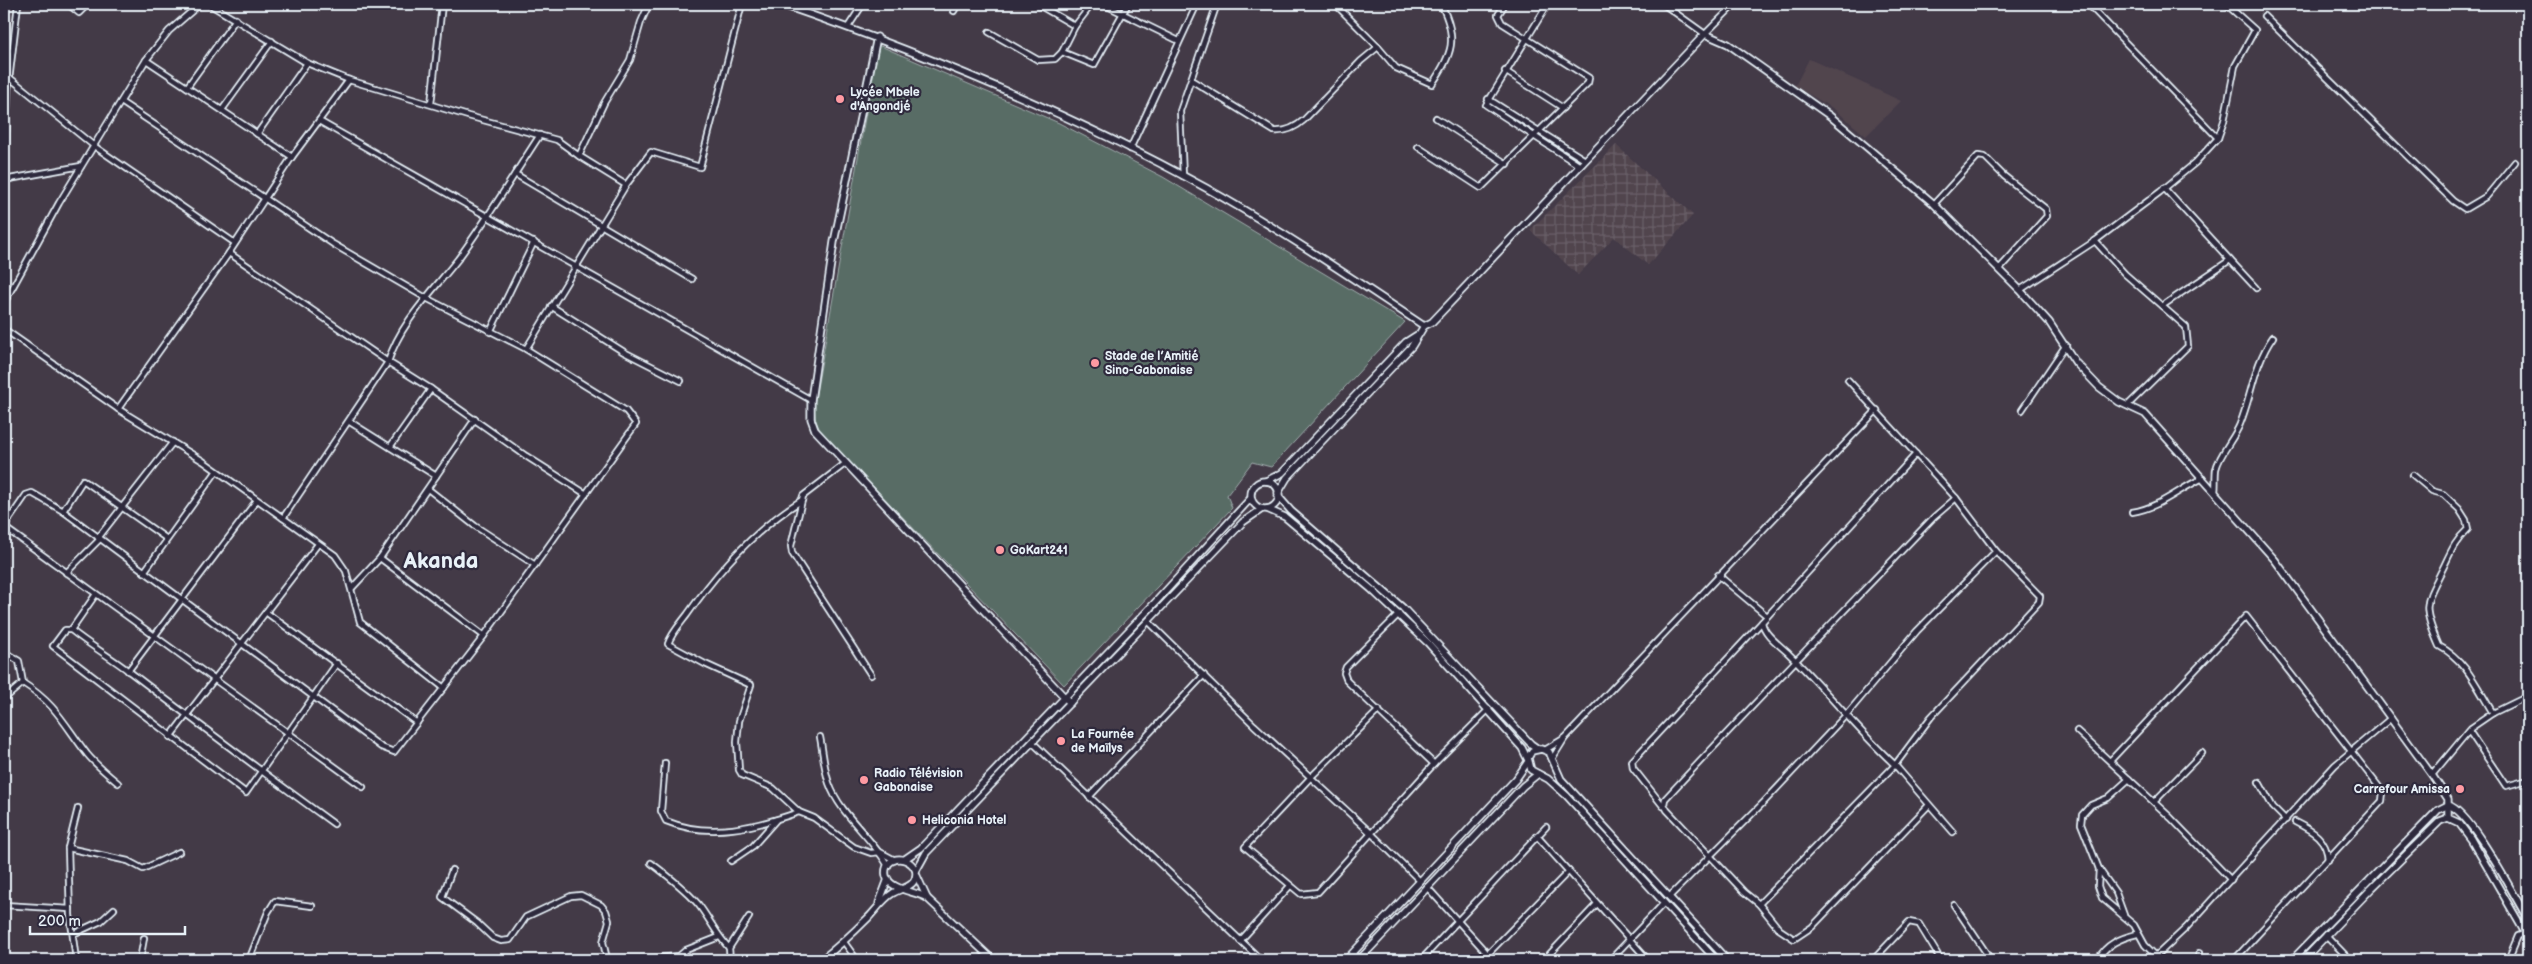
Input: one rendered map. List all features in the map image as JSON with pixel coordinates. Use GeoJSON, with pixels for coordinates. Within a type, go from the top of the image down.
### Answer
{"type":"FeatureCollection","features":[{"type":"Feature","properties":{"kind":"street"},"geometry":{"type":"LineString","coordinates":[[18,4],[10,78],[6,89],[4,180],[81,166]]}},
{"type":"Feature","properties":{"kind":"street"},"geometry":{"type":"LineString","coordinates":[[68,4],[79,13],[88,4]]}},
{"type":"Feature","properties":{"kind":"street"},"geometry":{"type":"LineString","coordinates":[[4,303],[81,166],[146,60],[169,31],[200,4]]}},
{"type":"Feature","properties":{"kind":"street"},"geometry":{"type":"LineString","coordinates":[[209,4],[307,63],[349,80],[557,140],[626,185]]}},
{"type":"Feature","properties":{"kind":"street"},"geometry":{"type":"LineString","coordinates":[[431,104],[442,4]]}},
{"type":"Feature","properties":{"kind":"street"},"geometry":{"type":"LineString","coordinates":[[579,156],[604,103],[630,60],[641,22],[649,4]]}},
{"type":"Feature","properties":{"kind":"street"},"geometry":{"type":"LineString","coordinates":[[526,349],[626,185],[651,152],[700,167],[742,4]]}},
{"type":"Feature","properties":{"kind":"street"},"geometry":{"type":"LineString","coordinates":[[780,4],[877,37],[968,74],[1130,149],[1183,176],[1286,236],[1424,326]]}},
{"type":"Feature","properties":{"kind":"street"},"geometry":{"type":"LineString","coordinates":[[848,28],[863,4]]}},
{"type":"Feature","properties":{"kind":"street"},"geometry":{"type":"LineString","coordinates":[[954,11],[958,4]]}},
{"type":"Feature","properties":{"kind":"street"},"geometry":{"type":"LineString","coordinates":[[1037,4],[1075,26]]}},
{"type":"Feature","properties":{"kind":"street"},"geometry":{"type":"LineString","coordinates":[[990,32],[1038,60],[1055,59],[1062,52],[1075,26],[1092,4]]}},
{"type":"Feature","properties":{"kind":"street"},"geometry":{"type":"LineString","coordinates":[[1103,4],[1179,41]]}},
{"type":"Feature","properties":{"kind":"street"},"geometry":{"type":"LineString","coordinates":[[1062,52],[1094,65],[1128,4]]}},
{"type":"Feature","properties":{"kind":"street"},"geometry":{"type":"LineString","coordinates":[[1130,149],[1196,4]]}},
{"type":"Feature","properties":{"kind":"street"},"geometry":{"type":"LineString","coordinates":[[1183,176],[1180,111],[1217,4]]}},
{"type":"Feature","properties":{"kind":"street"},"geometry":{"type":"LineString","coordinates":[[1335,4],[1396,68],[1432,84],[1452,49],[1450,21],[1440,4]]}},
{"type":"Feature","properties":{"kind":"street"},"geometry":{"type":"LineString","coordinates":[[1418,147],[1481,188],[1588,83],[1589,78],[1524,39],[1498,20],[1498,15],[1505,4]]}},
{"type":"Feature","properties":{"kind":"street"},"geometry":{"type":"LineString","coordinates":[[1548,4],[1524,39],[1486,105],[1580,166]]}},
{"type":"Feature","properties":{"kind":"street"},"geometry":{"type":"LineString","coordinates":[[1663,4],[1705,34],[1728,44],[1830,116],[1934,204],[2000,268],[2049,322],[2066,345],[2076,363],[2099,387],[2119,402],[2145,414],[2275,560],[2432,775],[2448,800],[2448,818]]}},
{"type":"Feature","properties":{"kind":"street"},"geometry":{"type":"LineString","coordinates":[[821,960],[844,942],[887,897],[913,884],[926,853],[1243,522],[1274,505],[1287,478],[1412,346],[1424,326],[1432,322],[1735,4]]}},
{"type":"Feature","properties":{"kind":"street"},"geometry":{"type":"LineString","coordinates":[[2088,4],[2218,138]]}},
{"type":"Feature","properties":{"kind":"street"},"geometry":{"type":"LineString","coordinates":[[2020,290],[2095,241],[2195,163],[2218,138],[2224,121],[2235,66],[2256,30],[2226,4]]}},
{"type":"Feature","properties":{"kind":"street"},"geometry":{"type":"LineString","coordinates":[[2264,16],[2453,201],[2466,209],[2486,196],[2515,162]]}},
{"type":"Feature","properties":{"kind":"street"},"geometry":{"type":"LineString","coordinates":[[187,87],[236,19]]}},
{"type":"Feature","properties":{"kind":"street"},"geometry":{"type":"LineString","coordinates":[[877,37],[834,242],[811,400],[811,418],[815,430],[1070,703]]}},
{"type":"Feature","properties":{"kind":"street"},"geometry":{"type":"LineString","coordinates":[[222,110],[272,41]]}},
{"type":"Feature","properties":{"kind":"street"},"geometry":{"type":"LineString","coordinates":[[1191,80],[1274,130],[1283,131],[1297,126],[1304,120],[1378,47]]}},
{"type":"Feature","properties":{"kind":"street"},"geometry":{"type":"LineString","coordinates":[[4,52],[12,51]]}},
{"type":"Feature","properties":{"kind":"street"},"geometry":{"type":"LineString","coordinates":[[146,60],[292,157]]}},
{"type":"Feature","properties":{"kind":"street"},"geometry":{"type":"LineString","coordinates":[[257,134],[307,63]]}},
{"type":"Feature","properties":{"kind":"street"},"geometry":{"type":"LineString","coordinates":[[1505,70],[1563,108]]}},
{"type":"Feature","properties":{"kind":"street"},"geometry":{"type":"LineString","coordinates":[[10,78],[94,146],[235,242]]}},
{"type":"Feature","properties":{"kind":"street"},"geometry":{"type":"LineString","coordinates":[[118,409],[230,253],[235,242],[292,157],[349,80]]}},
{"type":"Feature","properties":{"kind":"street"},"geometry":{"type":"LineString","coordinates":[[1488,99],[1585,160]]}},
{"type":"Feature","properties":{"kind":"street"},"geometry":{"type":"LineString","coordinates":[[120,102],[333,244],[426,298],[526,349],[626,411],[636,424],[484,636],[394,752],[381,747],[63,512],[32,492],[28,493],[4,527],[363,787]]}},
{"type":"Feature","properties":{"kind":"street"},"geometry":{"type":"LineString","coordinates":[[1436,118],[1507,164]]}},
{"type":"Feature","properties":{"kind":"street"},"geometry":{"type":"LineString","coordinates":[[320,121],[811,400]]}},
{"type":"Feature","properties":{"kind":"street"},"geometry":{"type":"LineString","coordinates":[[283,518],[350,422],[388,362],[393,348],[426,298],[458,258],[540,135]]}},
{"type":"Feature","properties":{"kind":"street"},"geometry":{"type":"LineString","coordinates":[[1934,204],[1978,156],[1985,157],[2004,176],[2046,209],[2047,216],[2000,268]]}},
{"type":"Feature","properties":{"kind":"street"},"geometry":{"type":"LineString","coordinates":[[515,174],[602,227],[692,278]]}},
{"type":"Feature","properties":{"kind":"street"},"geometry":{"type":"LineString","coordinates":[[2164,188],[2256,288]]}},
{"type":"Feature","properties":{"kind":"street"},"geometry":{"type":"LineString","coordinates":[[2095,241],[2125,274],[2186,327],[2188,346],[2128,405]]}},
{"type":"Feature","properties":{"kind":"street"},"geometry":{"type":"LineString","coordinates":[[490,332],[534,242]]}},
{"type":"Feature","properties":{"kind":"street"},"geometry":{"type":"LineString","coordinates":[[230,253],[388,362],[431,388],[526,456],[586,494]]}},
{"type":"Feature","properties":{"kind":"street"},"geometry":{"type":"LineString","coordinates":[[2162,306],[2230,260]]}},
{"type":"Feature","properties":{"kind":"street"},"geometry":{"type":"LineString","coordinates":[[551,306],[624,352],[681,381]]}},
{"type":"Feature","properties":{"kind":"street"},"geometry":{"type":"LineString","coordinates":[[4,329],[118,409],[172,442],[335,555],[346,571],[360,622],[444,688]]}},
{"type":"Feature","properties":{"kind":"street"},"geometry":{"type":"LineString","coordinates":[[802,500],[774,518],[741,548],[704,590],[668,644],[705,664],[751,685],[739,721],[739,770],[749,779],[773,788],[799,812],[814,818],[854,847],[871,853],[880,852],[895,860],[905,859],[921,848],[1237,516],[1251,498],[1254,486],[1282,473],[1406,342],[1418,334]]}},
{"type":"Feature","properties":{"kind":"street"},"geometry":{"type":"LineString","coordinates":[[2216,492],[2218,464],[2240,423],[2254,372],[2264,350],[2273,337]]}},
{"type":"Feature","properties":{"kind":"street"},"geometry":{"type":"LineString","coordinates":[[2022,410],[2066,345]]}},
{"type":"Feature","properties":{"kind":"street"},"geometry":{"type":"LineString","coordinates":[[1759,904],[1895,765],[1931,717],[2039,602],[2040,596],[1996,550],[1956,498],[1848,380]]}},
{"type":"Feature","properties":{"kind":"street"},"geometry":{"type":"LineString","coordinates":[[390,447],[431,388]]}},
{"type":"Feature","properties":{"kind":"street"},"geometry":{"type":"LineString","coordinates":[[1359,960],[1523,786],[1539,774],[1549,770],[1565,738],[1877,410]]}},
{"type":"Feature","properties":{"kind":"street"},"geometry":{"type":"LineString","coordinates":[[352,588],[380,558],[475,419]]}},
{"type":"Feature","properties":{"kind":"street"},"geometry":{"type":"LineString","coordinates":[[350,422],[436,476]]}},
{"type":"Feature","properties":{"kind":"street"},"geometry":{"type":"LineString","coordinates":[[66,572],[99,539],[121,507],[172,442]]}},
{"type":"Feature","properties":{"kind":"street"},"geometry":{"type":"LineString","coordinates":[[1916,454],[1632,761],[1633,768],[1667,810],[1744,892],[1759,904],[1779,929],[1794,939],[1812,927],[1928,806]]}},
{"type":"Feature","properties":{"kind":"street"},"geometry":{"type":"LineString","coordinates":[[846,463],[803,496],[791,546],[792,553],[871,675]]}},
{"type":"Feature","properties":{"kind":"street"},"geometry":{"type":"LineString","coordinates":[[144,572],[216,472]]}},
{"type":"Feature","properties":{"kind":"street"},"geometry":{"type":"LineString","coordinates":[[2413,475],[2432,492],[2443,494],[2466,520],[2468,529],[2455,540],[2428,595],[2427,616],[2439,646],[2454,654],[2493,713]]}},
{"type":"Feature","properties":{"kind":"street"},"geometry":{"type":"LineString","coordinates":[[2132,512],[2148,510],[2187,485],[2203,478]]}},
{"type":"Feature","properties":{"kind":"street"},"geometry":{"type":"LineString","coordinates":[[63,512],[83,480],[167,539]]}},
{"type":"Feature","properties":{"kind":"street"},"geometry":{"type":"LineString","coordinates":[[1266,481],[1274,485],[1278,494],[1291,511],[1403,608],[1531,744],[1541,749],[1552,761],[1561,779],[1728,960]]}},
{"type":"Feature","properties":{"kind":"street"},"geometry":{"type":"LineString","coordinates":[[428,489],[475,526],[535,565]]}},
{"type":"Feature","properties":{"kind":"street"},"geometry":{"type":"LineString","coordinates":[[1251,498],[1255,505],[1285,517],[1399,614],[1489,709],[1522,748],[1531,770],[1567,796],[1716,960]]}},
{"type":"Feature","properties":{"kind":"street"},"geometry":{"type":"LineString","coordinates":[[1667,810],[1664,804],[1665,799],[1934,517],[1956,498]]}},
{"type":"Feature","properties":{"kind":"street"},"geometry":{"type":"LineString","coordinates":[[128,671],[184,600],[257,500]]}},
{"type":"Feature","properties":{"kind":"street"},"geometry":{"type":"LineString","coordinates":[[170,737],[318,544]]}},
{"type":"Feature","properties":{"kind":"street"},"geometry":{"type":"LineString","coordinates":[[1669,897],[1711,856],[1847,714],[1917,631],[1996,550]]}},
{"type":"Feature","properties":{"kind":"street"},"geometry":{"type":"LineString","coordinates":[[380,558],[484,636]]}},
{"type":"Feature","properties":{"kind":"street"},"geometry":{"type":"LineString","coordinates":[[1718,575],[1767,616]]}},
{"type":"Feature","properties":{"kind":"street"},"geometry":{"type":"LineString","coordinates":[[71,630],[96,594]]}},
{"type":"Feature","properties":{"kind":"street"},"geometry":{"type":"LineString","coordinates":[[267,612],[417,723]]}},
{"type":"Feature","properties":{"kind":"street"},"geometry":{"type":"LineString","coordinates":[[1399,614],[1346,667],[1344,674],[1347,681],[1434,764]]}},
{"type":"Feature","properties":{"kind":"street"},"geometry":{"type":"LineString","coordinates":[[2110,761],[2177,692],[2246,616],[2383,792],[2384,797],[2234,960]]}},
{"type":"Feature","properties":{"kind":"street"},"geometry":{"type":"LineString","coordinates":[[1148,621],[1310,778],[1420,881]]}},
{"type":"Feature","properties":{"kind":"street"},"geometry":{"type":"LineString","coordinates":[[1762,622],[1765,630],[1847,714],[1864,737],[1895,765],[1928,806],[1953,832]]}},
{"type":"Feature","properties":{"kind":"street"},"geometry":{"type":"LineString","coordinates":[[334,824],[260,770],[187,717],[71,630],[65,630],[54,642],[54,646],[58,651],[246,793],[260,770],[337,662]]}},
{"type":"Feature","properties":{"kind":"street"},"geometry":{"type":"LineString","coordinates":[[4,652],[19,661],[22,683],[42,696],[52,706],[87,754],[118,783]]}},
{"type":"Feature","properties":{"kind":"street"},"geometry":{"type":"LineString","coordinates":[[1089,796],[1204,675]]}},
{"type":"Feature","properties":{"kind":"street"},"geometry":{"type":"LineString","coordinates":[[4,700],[22,683]]}},
{"type":"Feature","properties":{"kind":"street"},"geometry":{"type":"LineString","coordinates":[[2432,775],[2469,731],[2493,713],[2528,696]]}},
{"type":"Feature","properties":{"kind":"street"},"geometry":{"type":"LineString","coordinates":[[1379,710],[1310,778],[1246,847],[1301,894],[1318,892],[1434,764],[1489,709]]}},
{"type":"Feature","properties":{"kind":"street"},"geometry":{"type":"LineString","coordinates":[[2156,956],[2231,880],[2350,752],[2391,718]]}},
{"type":"Feature","properties":{"kind":"street"},"geometry":{"type":"LineString","coordinates":[[2077,731],[2154,802],[2231,880]]}},
{"type":"Feature","properties":{"kind":"street"},"geometry":{"type":"LineString","coordinates":[[2469,731],[2506,786],[2528,780]]}},
{"type":"Feature","properties":{"kind":"street"},"geometry":{"type":"LineString","coordinates":[[820,737],[829,784],[845,810],[880,852],[888,866]]}},
{"type":"Feature","properties":{"kind":"street"},"geometry":{"type":"LineString","coordinates":[[1346,960],[1516,780],[1532,751],[1565,738]]}},
{"type":"Feature","properties":{"kind":"street"},"geometry":{"type":"LineString","coordinates":[[1032,742],[1261,960]]}},
{"type":"Feature","properties":{"kind":"street"},"geometry":{"type":"LineString","coordinates":[[2154,802],[2202,753]]}},
{"type":"Feature","properties":{"kind":"street"},"geometry":{"type":"LineString","coordinates":[[665,763],[661,811],[666,821],[686,829],[729,830],[776,820],[799,812]]}},
{"type":"Feature","properties":{"kind":"street"},"geometry":{"type":"LineString","coordinates":[[2125,916],[2116,892],[2099,868],[2080,824],[2082,815],[2091,805],[2108,798],[2129,779]]}},
{"type":"Feature","properties":{"kind":"street"},"geometry":{"type":"LineString","coordinates":[[2259,782],[2273,808],[2286,820]]}},
{"type":"Feature","properties":{"kind":"street"},"geometry":{"type":"LineString","coordinates":[[2448,805],[2459,810],[2477,833],[2528,919]]}},
{"type":"Feature","properties":{"kind":"street"},"geometry":{"type":"LineString","coordinates":[[2292,960],[2438,810],[2448,805]]}},
{"type":"Feature","properties":{"kind":"street"},"geometry":{"type":"LineString","coordinates":[[76,960],[70,909],[68,848],[78,808]]}},
{"type":"Feature","properties":{"kind":"street"},"geometry":{"type":"LineString","coordinates":[[2303,960],[2440,821],[2448,818],[2459,823],[2470,838],[2527,936]]}},
{"type":"Feature","properties":{"kind":"street"},"geometry":{"type":"LineString","coordinates":[[731,862],[753,846],[776,820]]}},
{"type":"Feature","properties":{"kind":"street"},"geometry":{"type":"LineString","coordinates":[[2295,822],[2312,831],[2324,843],[2328,860]]}},
{"type":"Feature","properties":{"kind":"street"},"geometry":{"type":"LineString","coordinates":[[1421,960],[1546,827]]}},
{"type":"Feature","properties":{"kind":"street"},"geometry":{"type":"LineString","coordinates":[[1537,836],[1648,960]]}},
{"type":"Feature","properties":{"kind":"street"},"geometry":{"type":"LineString","coordinates":[[68,848],[128,861],[143,869],[179,852]]}},
{"type":"Feature","properties":{"kind":"street"},"geometry":{"type":"LineString","coordinates":[[905,859],[914,864],[916,874],[927,898]]}},
{"type":"Feature","properties":{"kind":"street"},"geometry":{"type":"LineString","coordinates":[[895,860],[888,866],[886,873],[892,886],[915,891],[927,898],[993,960]]}},
{"type":"Feature","properties":{"kind":"street"},"geometry":{"type":"LineString","coordinates":[[651,863],[672,878],[698,904],[719,937],[729,948],[730,960]]}},
{"type":"Feature","properties":{"kind":"street"},"geometry":{"type":"LineString","coordinates":[[2099,868],[2098,886],[2102,898],[2134,925],[2138,934],[2160,960]]}},
{"type":"Feature","properties":{"kind":"street"},"geometry":{"type":"LineString","coordinates":[[452,870],[442,897],[477,923],[493,938],[501,941],[510,940],[526,917],[571,896],[581,895],[601,905],[606,911],[609,920],[603,942],[607,959],[678,958],[686,950],[719,937]]}},
{"type":"Feature","properties":{"kind":"street"},"geometry":{"type":"LineString","coordinates":[[1482,960],[1569,871]]}},
{"type":"Feature","properties":{"kind":"street"},"geometry":{"type":"LineString","coordinates":[[876,910],[888,880]]}},
{"type":"Feature","properties":{"kind":"street"},"geometry":{"type":"LineString","coordinates":[[1240,941],[1290,886]]}},
{"type":"Feature","properties":{"kind":"street"},"geometry":{"type":"LineString","coordinates":[[1427,888],[1493,960]]}},
{"type":"Feature","properties":{"kind":"street"},"geometry":{"type":"LineString","coordinates":[[249,960],[268,912],[276,901],[312,906]]}},
{"type":"Feature","properties":{"kind":"street"},"geometry":{"type":"LineString","coordinates":[[1610,960],[1664,903]]}},
{"type":"Feature","properties":{"kind":"street"},"geometry":{"type":"LineString","coordinates":[[1544,960],[1597,904]]}},
{"type":"Feature","properties":{"kind":"street"},"geometry":{"type":"LineString","coordinates":[[4,905],[70,909]]}},
{"type":"Feature","properties":{"kind":"street"},"geometry":{"type":"LineString","coordinates":[[1954,906],[1991,960]]}},
{"type":"Feature","properties":{"kind":"street"},"geometry":{"type":"LineString","coordinates":[[73,934],[101,921],[114,909]]}},
{"type":"Feature","properties":{"kind":"street"},"geometry":{"type":"LineString","coordinates":[[729,948],[749,917]]}},
{"type":"Feature","properties":{"kind":"street"},"geometry":{"type":"LineString","coordinates":[[1873,960],[1910,922],[1918,924],[1941,960]]}},
{"type":"Feature","properties":{"kind":"street"},"geometry":{"type":"LineString","coordinates":[[2098,960],[2108,947],[2122,938],[2138,934]]}},
{"type":"Feature","properties":{"kind":"street"},"geometry":{"type":"LineString","coordinates":[[2326,936],[2350,960]]}},
{"type":"Feature","properties":{"kind":"street"},"geometry":{"type":"LineString","coordinates":[[2508,960],[2518,936],[2527,936]]}},
{"type":"Feature","properties":{"kind":"street"},"geometry":{"type":"LineString","coordinates":[[140,960],[144,938]]}},
{"type":"Feature","properties":{"kind":"street"},"geometry":{"type":"LineString","coordinates":[[844,942],[858,960]]}},
{"type":"Feature","properties":{"kind":"street"},"geometry":{"type":"LineString","coordinates":[[2197,960],[2199,954]]}},
{"type":"Feature","properties":{"kind":"shaded area"},"geometry":{"type":"Polygon","coordinates":[[[1809,59],[1901,101],[1866,136],[1834,109],[1795,86],[1809,59]]]}},
{"type":"Feature","properties":{"kind":"shaded area"},"geometry":{"type":"Polygon","coordinates":[[[1616,145],[1693,215],[1648,265],[1614,237],[1578,275],[1530,230],[1616,145]]]}},
{"type":"Feature","properties":{"kind":"green space","name":"Stade de l’Amitié Sino-Gabonaise"},"geometry":{"type":"Polygon","coordinates":[[[878,45],[1059,123],[1163,177],[1405,322],[1271,467],[1252,462],[1227,495],[1232,508],[1064,685],[820,431],[815,418],[814,405],[878,45]]]}},
{"type":"Feature","properties":{"kind":"place","name":"Lycée Mbele d'Angondjé"},"geometry":{"type":"Point","coordinates":[840,99]}},
{"type":"Feature","properties":{"kind":"place","name":"Stade de l’Amitié Sino-Gabonaise"},"geometry":{"type":"Point","coordinates":[1095,363]}},
{"type":"Feature","properties":{"kind":"place","name":"GoKart241"},"geometry":{"type":"Point","coordinates":[1000,550]}},
{"type":"Feature","properties":{"kind":"place","name":"La Fournée de Maïlys"},"geometry":{"type":"Point","coordinates":[1061,741]}},
{"type":"Feature","properties":{"kind":"place","name":"Radio Télévision Gabonaise"},"geometry":{"type":"Point","coordinates":[864,780]}},
{"type":"Feature","properties":{"kind":"place","name":"Carrefour Amissa"},"geometry":{"type":"Point","coordinates":[2460,789]}},
{"type":"Feature","properties":{"kind":"place","name":"Heliconia Hotel"},"geometry":{"type":"Point","coordinates":[912,820]}},
{"type":"Feature","properties":{"kind":"district","name":"Akanda"},"geometry":{"type":"Point","coordinates":[441,561]}}]}
